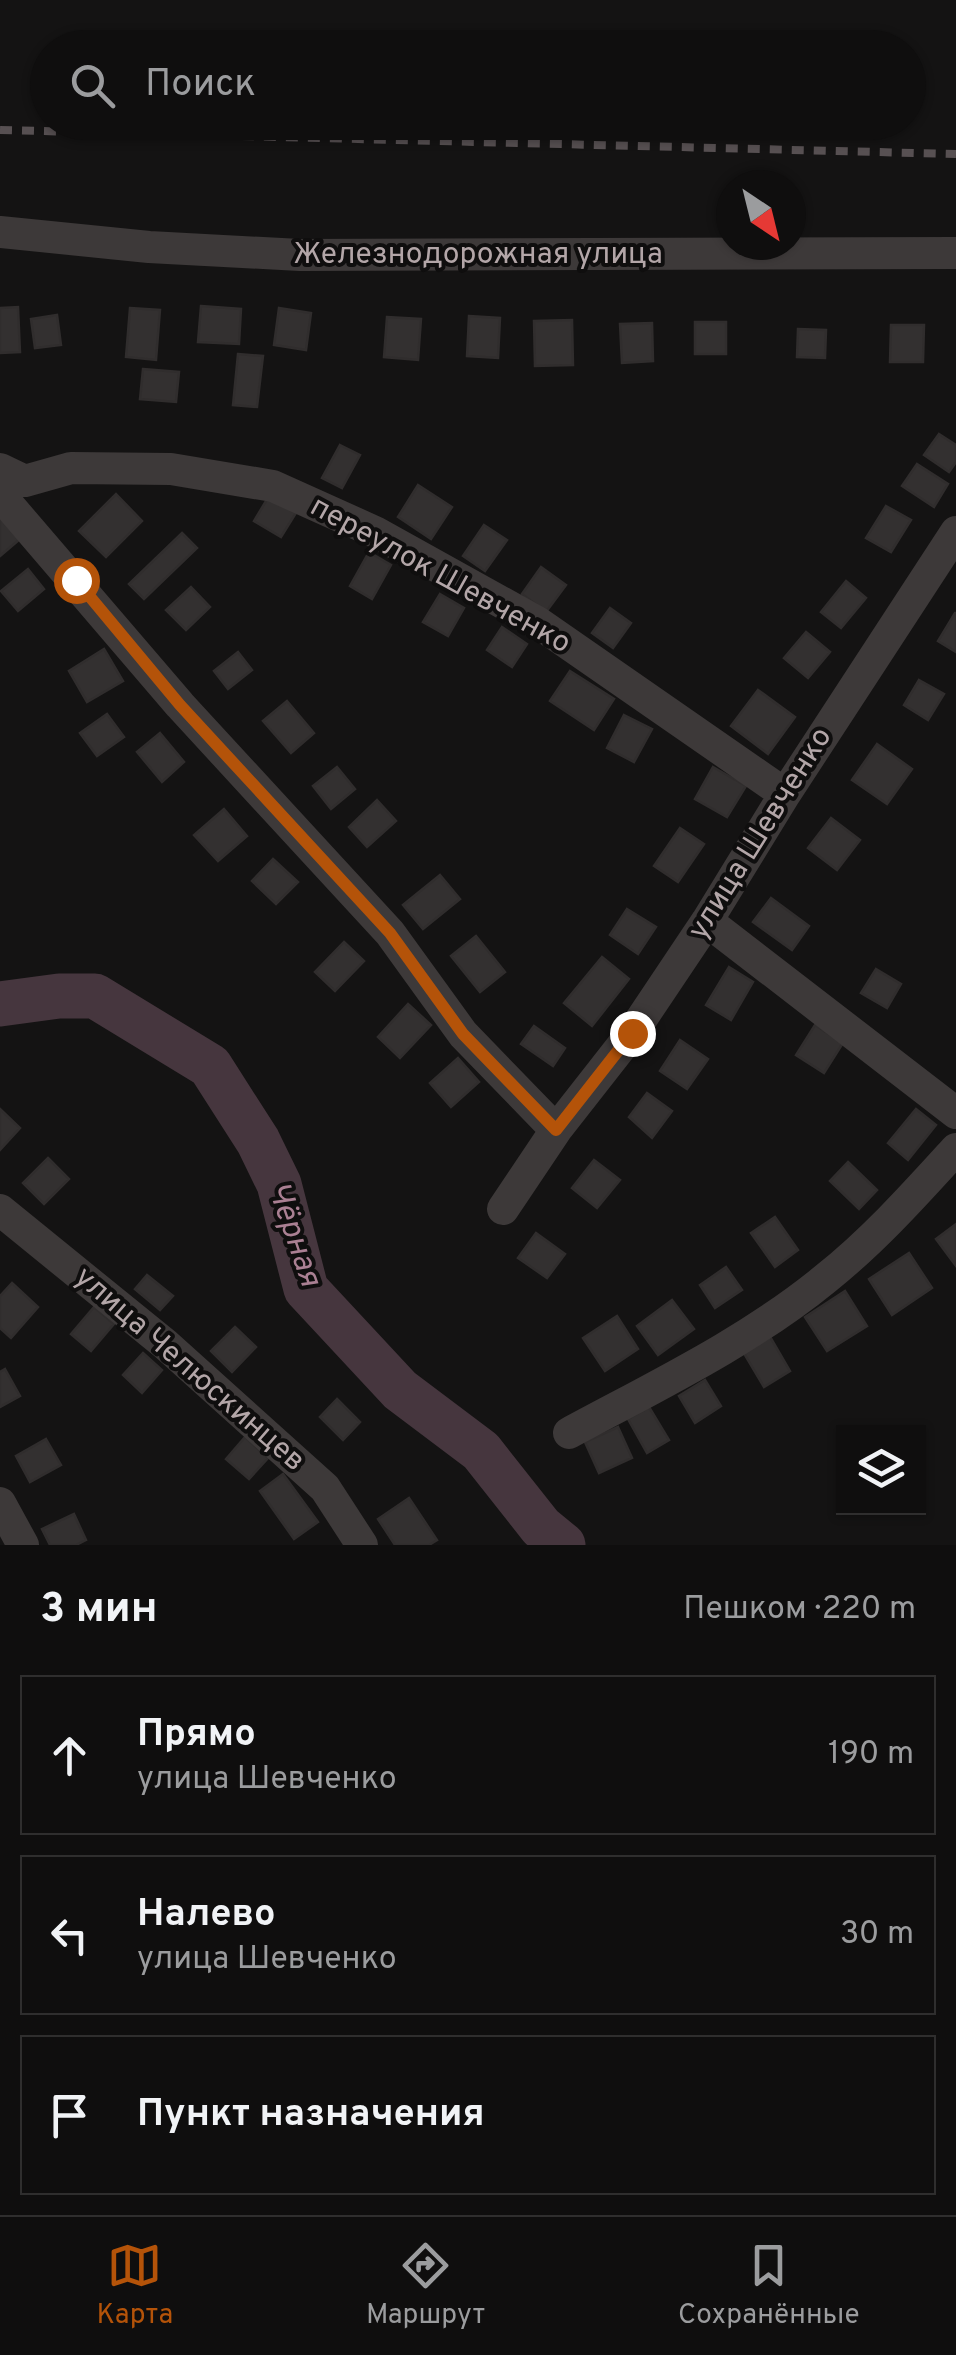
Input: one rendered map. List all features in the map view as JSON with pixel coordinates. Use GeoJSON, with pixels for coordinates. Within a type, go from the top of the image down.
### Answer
{"type":"FeatureCollection","features":[{"type":"Feature","properties":{"kind":"street","name":"Железнодорожная улица"},"geometry":{"type":"LineString","coordinates":[[0,232],[149,247],[300,255],[956,253]]}},
{"type":"Feature","properties":{"kind":"street","name":"переулок Шевченко"},"geometry":{"type":"LineString","coordinates":[[0,469],[26,481],[71,468],[171,468],[274,486],[375,532],[537,622],[785,794]]}},
{"type":"Feature","properties":{"kind":"street"},"geometry":{"type":"LineString","coordinates":[[0,495],[180,705],[390,933],[463,1034],[556,1130]]}},
{"type":"Feature","properties":{"kind":"street","name":"улица Шевченко"},"geometry":{"type":"LineString","coordinates":[[504,1209],[556,1130],[632,1033],[708,921],[785,794],[956,532]]}},
{"type":"Feature","properties":{"kind":"street"},"geometry":{"type":"LineString","coordinates":[[708,921],[956,1112]]}},
{"type":"Feature","properties":{"kind":"street"},"geometry":{"type":"LineString","coordinates":[[569,1434],[723,1350],[826,1279],[956,1149]]}},
{"type":"Feature","properties":{"kind":"street","name":"улица Челюскинцев"},"geometry":{"type":"LineString","coordinates":[[0,1210],[164,1344],[325,1488],[362,1545]]}},
{"type":"Feature","properties":{"kind":"street"},"geometry":{"type":"LineString","coordinates":[[0,1503],[23,1545]]}},
{"type":"Feature","properties":{"kind":"building"},"geometry":{"type":"Polygon","coordinates":[[[201,306],[241,309],[239,344],[198,342],[201,306]]]}},
{"type":"Feature","properties":{"kind":"building"},"geometry":{"type":"Polygon","coordinates":[[[18,307],[20,352],[0,353],[0,308],[18,307]]]}},
{"type":"Feature","properties":{"kind":"building"},"geometry":{"type":"Polygon","coordinates":[[[130,308],[160,310],[156,360],[126,357],[130,308]]]}},
{"type":"Feature","properties":{"kind":"building"},"geometry":{"type":"Polygon","coordinates":[[[279,308],[311,313],[306,350],[274,345],[279,308]]]}},
{"type":"Feature","properties":{"kind":"building"},"geometry":{"type":"Polygon","coordinates":[[[57,315],[61,345],[35,348],[31,319],[57,315]]]}},
{"type":"Feature","properties":{"kind":"building"},"geometry":{"type":"Polygon","coordinates":[[[469,316],[500,318],[498,358],[467,356],[469,316]]]}},
{"type":"Feature","properties":{"kind":"building"},"geometry":{"type":"Polygon","coordinates":[[[387,317],[421,319],[418,360],[384,357],[387,317]]]}},
{"type":"Feature","properties":{"kind":"building"},"geometry":{"type":"Polygon","coordinates":[[[572,320],[573,365],[535,366],[534,321],[572,320]]]}},
{"type":"Feature","properties":{"kind":"building"},"geometry":{"type":"Polygon","coordinates":[[[695,322],[726,322],[726,354],[695,354],[695,322]]]}},
{"type":"Feature","properties":{"kind":"building"},"geometry":{"type":"Polygon","coordinates":[[[652,323],[653,361],[622,363],[620,324],[652,323]]]}},
{"type":"Feature","properties":{"kind":"building"},"geometry":{"type":"Polygon","coordinates":[[[891,325],[924,325],[923,362],[890,362],[891,325]]]}},
{"type":"Feature","properties":{"kind":"building"},"geometry":{"type":"Polygon","coordinates":[[[798,329],[826,330],[825,358],[797,357],[798,329]]]}},
{"type":"Feature","properties":{"kind":"building"},"geometry":{"type":"Polygon","coordinates":[[[238,354],[263,356],[257,407],[233,405],[238,354]]]}},
{"type":"Feature","properties":{"kind":"building"},"geometry":{"type":"Polygon","coordinates":[[[143,369],[179,372],[176,402],[140,399],[143,369]]]}},
{"type":"Feature","properties":{"kind":"building"},"geometry":{"type":"Polygon","coordinates":[[[939,434],[956,445],[956,462],[949,472],[924,455],[939,434]]]}},
{"type":"Feature","properties":{"kind":"building"},"geometry":{"type":"Polygon","coordinates":[[[340,445],[360,455],[342,488],[322,478],[340,445]]]}},
{"type":"Feature","properties":{"kind":"building"},"geometry":{"type":"Polygon","coordinates":[[[917,464],[948,484],[934,507],[902,486],[917,464]]]}},
{"type":"Feature","properties":{"kind":"building"},"geometry":{"type":"Polygon","coordinates":[[[418,485],[452,507],[431,539],[398,517],[418,485]]]}},
{"type":"Feature","properties":{"kind":"building"},"geometry":{"type":"Polygon","coordinates":[[[116,494],[142,521],[106,557],[79,531],[116,494]]]}},
{"type":"Feature","properties":{"kind":"building"},"geometry":{"type":"Polygon","coordinates":[[[269,496],[296,513],[281,537],[254,521],[269,496]]]}},
{"type":"Feature","properties":{"kind":"building"},"geometry":{"type":"Polygon","coordinates":[[[886,506],[911,520],[891,552],[866,538],[886,506]]]}},
{"type":"Feature","properties":{"kind":"building"},"geometry":{"type":"Polygon","coordinates":[[[0,515],[20,539],[0,556],[0,515]]]}},
{"type":"Feature","properties":{"kind":"building"},"geometry":{"type":"Polygon","coordinates":[[[484,525],[507,540],[485,571],[463,556],[484,525]]]}},
{"type":"Feature","properties":{"kind":"building"},"geometry":{"type":"Polygon","coordinates":[[[182,533],[197,548],[144,599],[129,584],[182,533]]]}},
{"type":"Feature","properties":{"kind":"building"},"geometry":{"type":"Polygon","coordinates":[[[369,552],[391,565],[372,599],[350,586],[369,552]]]}},
{"type":"Feature","properties":{"kind":"building"},"geometry":{"type":"Polygon","coordinates":[[[541,567],[566,585],[546,612],[522,594],[541,567]]]}},
{"type":"Feature","properties":{"kind":"building"},"geometry":{"type":"Polygon","coordinates":[[[28,569],[44,589],[18,611],[1,591],[28,569]]]}},
{"type":"Feature","properties":{"kind":"building"},"geometry":{"type":"Polygon","coordinates":[[[846,581],[866,598],[841,628],[821,612],[846,581]]]}},
{"type":"Feature","properties":{"kind":"building"},"geometry":{"type":"Polygon","coordinates":[[[191,587],[210,607],[186,630],[166,610],[191,587]]]}},
{"type":"Feature","properties":{"kind":"building"},"geometry":{"type":"Polygon","coordinates":[[[440,594],[464,608],[448,636],[423,622],[440,594]]]}},
{"type":"Feature","properties":{"kind":"building"},"geometry":{"type":"Polygon","coordinates":[[[610,608],[631,623],[613,648],[592,633],[610,608]]]}},
{"type":"Feature","properties":{"kind":"building"},"geometry":{"type":"Polygon","coordinates":[[[956,613],[956,652],[938,641],[956,613]]]}},
{"type":"Feature","properties":{"kind":"building"},"geometry":{"type":"Polygon","coordinates":[[[502,627],[527,644],[512,667],[487,650],[502,627]]]}},
{"type":"Feature","properties":{"kind":"building"},"geometry":{"type":"Polygon","coordinates":[[[806,632],[830,652],[808,678],[784,658],[806,632]]]}},
{"type":"Feature","properties":{"kind":"building"},"geometry":{"type":"Polygon","coordinates":[[[104,649],[123,681],[87,702],[69,671],[104,649]]]}},
{"type":"Feature","properties":{"kind":"building"},"geometry":{"type":"Polygon","coordinates":[[[238,652],[252,670],[228,689],[214,671],[238,652]]]}},
{"type":"Feature","properties":{"kind":"building"},"geometry":{"type":"Polygon","coordinates":[[[570,671],[614,699],[594,730],[550,701],[570,671]]]}},
{"type":"Feature","properties":{"kind":"building"},"geometry":{"type":"Polygon","coordinates":[[[919,680],[944,694],[928,720],[904,705],[919,680]]]}},
{"type":"Feature","properties":{"kind":"building"},"geometry":{"type":"Polygon","coordinates":[[[758,690],[795,717],[768,754],[731,726],[758,690]]]}},
{"type":"Feature","properties":{"kind":"building"},"geometry":{"type":"Polygon","coordinates":[[[287,701],[314,733],[291,753],[263,721],[287,701]]]}},
{"type":"Feature","properties":{"kind":"building"},"geometry":{"type":"Polygon","coordinates":[[[107,714],[124,737],[97,756],[80,733],[107,714]]]}},
{"type":"Feature","properties":{"kind":"building"},"geometry":{"type":"Polygon","coordinates":[[[624,715],[652,729],[634,762],[607,748],[624,715]]]}},
{"type":"Feature","properties":{"kind":"building"},"geometry":{"type":"Polygon","coordinates":[[[160,733],[184,762],[162,782],[137,752],[160,733]]]}},
{"type":"Feature","properties":{"kind":"building"},"geometry":{"type":"Polygon","coordinates":[[[877,744],[912,769],[887,804],[852,780],[877,744]]]}},
{"type":"Feature","properties":{"kind":"building"},"geometry":{"type":"Polygon","coordinates":[[[337,767],[355,789],[331,809],[313,786],[337,767]]]}},
{"type":"Feature","properties":{"kind":"building"},"geometry":{"type":"Polygon","coordinates":[[[713,767],[746,786],[727,817],[695,799],[713,767]]]}},
{"type":"Feature","properties":{"kind":"building"},"geometry":{"type":"Polygon","coordinates":[[[377,800],[396,821],[367,847],[349,827],[377,800]]]}},
{"type":"Feature","properties":{"kind":"building"},"geometry":{"type":"Polygon","coordinates":[[[224,809],[247,836],[218,861],[194,835],[224,809]]]}},
{"type":"Feature","properties":{"kind":"building"},"geometry":{"type":"Polygon","coordinates":[[[831,818],[860,840],[837,870],[808,848],[831,818]]]}},
{"type":"Feature","properties":{"kind":"building"},"geometry":{"type":"Polygon","coordinates":[[[680,828],[704,844],[678,882],[654,866],[680,828]]]}},
{"type":"Feature","properties":{"kind":"building"},"geometry":{"type":"Polygon","coordinates":[[[273,859],[298,882],[276,904],[252,881],[273,859]]]}},
{"type":"Feature","properties":{"kind":"building"},"geometry":{"type":"Polygon","coordinates":[[[440,875],[460,899],[423,929],[403,905],[440,875]]]}},
{"type":"Feature","properties":{"kind":"building"},"geometry":{"type":"Polygon","coordinates":[[[771,898],[809,926],[792,950],[753,922],[771,898]]]}},
{"type":"Feature","properties":{"kind":"building"},"geometry":{"type":"Polygon","coordinates":[[[627,909],[656,927],[638,954],[610,935],[627,909]]]}},
{"type":"Feature","properties":{"kind":"building"},"geometry":{"type":"Polygon","coordinates":[[[476,936],[505,972],[480,992],[451,956],[476,936]]]}},
{"type":"Feature","properties":{"kind":"building"},"geometry":{"type":"Polygon","coordinates":[[[344,942],[364,961],[335,991],[315,972],[344,942]]]}},
{"type":"Feature","properties":{"kind":"building"},"geometry":{"type":"Polygon","coordinates":[[[602,957],[629,979],[592,1026],[564,1003],[602,957]]]}},
{"type":"Feature","properties":{"kind":"building"},"geometry":{"type":"Polygon","coordinates":[[[729,967],[753,982],[731,1020],[706,1005],[729,967]]]}},
{"type":"Feature","properties":{"kind":"building"},"geometry":{"type":"Polygon","coordinates":[[[876,969],[901,984],[887,1008],[861,993],[876,969]]]}},
{"type":"Feature","properties":{"kind":"building"},"geometry":{"type":"Polygon","coordinates":[[[408,1004],[431,1025],[400,1058],[378,1037],[408,1004]]]}},
{"type":"Feature","properties":{"kind":"building"},"geometry":{"type":"Polygon","coordinates":[[[815,1025],[843,1043],[824,1073],[796,1055],[815,1025]]]}},
{"type":"Feature","properties":{"kind":"building"},"geometry":{"type":"Polygon","coordinates":[[[534,1026],[565,1048],[553,1066],[521,1044],[534,1026]]]}},
{"type":"Feature","properties":{"kind":"building"},"geometry":{"type":"Polygon","coordinates":[[[680,1040],[708,1059],[687,1089],[660,1071],[680,1040]]]}},
{"type":"Feature","properties":{"kind":"building"},"geometry":{"type":"Polygon","coordinates":[[[458,1058],[479,1082],[451,1107],[430,1083],[458,1058]]]}},
{"type":"Feature","properties":{"kind":"building"},"geometry":{"type":"Polygon","coordinates":[[[647,1093],[672,1111],[652,1138],[629,1117],[647,1093]]]}},
{"type":"Feature","properties":{"kind":"building"},"geometry":{"type":"Polygon","coordinates":[[[0,1109],[20,1128],[0,1150],[0,1109]]]}},
{"type":"Feature","properties":{"kind":"building"},"geometry":{"type":"Polygon","coordinates":[[[916,1109],[936,1125],[908,1160],[888,1143],[916,1109]]]}},
{"type":"Feature","properties":{"kind":"building"},"geometry":{"type":"Polygon","coordinates":[[[48,1158],[69,1179],[44,1204],[23,1183],[48,1158]]]}},
{"type":"Feature","properties":{"kind":"building"},"geometry":{"type":"Polygon","coordinates":[[[594,1160],[620,1180],[597,1208],[572,1188],[594,1160]]]}},
{"type":"Feature","properties":{"kind":"building"},"geometry":{"type":"Polygon","coordinates":[[[848,1162],[877,1190],[859,1209],[830,1181],[848,1162]]]}},
{"type":"Feature","properties":{"kind":"building"},"geometry":{"type":"Polygon","coordinates":[[[775,1217],[798,1250],[775,1267],[751,1233],[775,1217]]]}},
{"type":"Feature","properties":{"kind":"building"},"geometry":{"type":"Polygon","coordinates":[[[956,1224],[956,1266],[936,1239],[956,1224]]]}},
{"type":"Feature","properties":{"kind":"building"},"geometry":{"type":"Polygon","coordinates":[[[536,1233],[565,1254],[547,1278],[518,1258],[536,1233]]]}},
{"type":"Feature","properties":{"kind":"building"},"geometry":{"type":"Polygon","coordinates":[[[909,1253],[932,1288],[892,1315],[869,1279],[909,1253]]]}},
{"type":"Feature","properties":{"kind":"building"},"geometry":{"type":"Polygon","coordinates":[[[726,1267],[742,1290],[715,1308],[700,1285],[726,1267]]]}},
{"type":"Feature","properties":{"kind":"building"},"geometry":{"type":"Polygon","coordinates":[[[147,1275],[173,1296],[160,1310],[135,1289],[147,1275]]]}},
{"type":"Feature","properties":{"kind":"building"},"geometry":{"type":"Polygon","coordinates":[[[12,1283],[38,1307],[11,1338],[0,1328],[0,1296],[12,1283]]]}},
{"type":"Feature","properties":{"kind":"building"},"geometry":{"type":"Polygon","coordinates":[[[845,1291],[867,1326],[827,1351],[805,1317],[845,1291]]]}},
{"type":"Feature","properties":{"kind":"building"},"geometry":{"type":"Polygon","coordinates":[[[672,1300],[694,1329],[658,1355],[637,1326],[672,1300]]]}},
{"type":"Feature","properties":{"kind":"building"},"geometry":{"type":"Polygon","coordinates":[[[94,1307],[114,1324],[91,1351],[71,1334],[94,1307]]]}},
{"type":"Feature","properties":{"kind":"building"},"geometry":{"type":"Polygon","coordinates":[[[617,1316],[638,1349],[605,1371],[583,1338],[617,1316]]]}},
{"type":"Feature","properties":{"kind":"building"},"geometry":{"type":"Polygon","coordinates":[[[235,1327],[256,1347],[232,1372],[211,1351],[235,1327]]]}},
{"type":"Feature","properties":{"kind":"building"},"geometry":{"type":"Polygon","coordinates":[[[769,1335],[790,1371],[764,1387],[742,1350],[769,1335]]]}},
{"type":"Feature","properties":{"kind":"building"},"geometry":{"type":"Polygon","coordinates":[[[143,1353],[162,1370],[142,1393],[123,1375],[143,1353]]]}},
{"type":"Feature","properties":{"kind":"building"},"geometry":{"type":"Polygon","coordinates":[[[5,1369],[20,1396],[0,1407],[0,1372],[5,1369]]]}},
{"type":"Feature","properties":{"kind":"building"},"geometry":{"type":"Polygon","coordinates":[[[705,1380],[721,1406],[695,1423],[679,1396],[705,1380]]]}},
{"type":"Feature","properties":{"kind":"building"},"geometry":{"type":"Polygon","coordinates":[[[337,1399],[360,1422],[343,1440],[320,1417],[337,1399]]]}},
{"type":"Feature","properties":{"kind":"building"},"geometry":{"type":"Polygon","coordinates":[[[649,1407],[669,1440],[647,1453],[628,1419],[649,1407]]]}},
{"type":"Feature","properties":{"kind":"building"},"geometry":{"type":"Polygon","coordinates":[[[618,1427],[632,1458],[599,1473],[585,1442],[618,1427]]]}},
{"type":"Feature","properties":{"kind":"building"},"geometry":{"type":"Polygon","coordinates":[[[245,1437],[268,1458],[249,1479],[226,1459],[245,1437]]]}},
{"type":"Feature","properties":{"kind":"building"},"geometry":{"type":"Polygon","coordinates":[[[46,1439],[61,1465],[30,1482],[16,1456],[46,1439]]]}},
{"type":"Feature","properties":{"kind":"building"},"geometry":{"type":"Polygon","coordinates":[[[283,1474],[318,1522],[294,1539],[260,1491],[283,1474]]]}},
{"type":"Feature","properties":{"kind":"building"},"geometry":{"type":"Polygon","coordinates":[[[409,1498],[437,1540],[429,1545],[395,1545],[378,1519],[409,1498]]]}},
{"type":"Feature","properties":{"kind":"building"},"geometry":{"type":"Polygon","coordinates":[[[74,1514],[86,1540],[76,1545],[50,1545],[42,1529],[74,1514]]]}},
{"type":"Feature","properties":{"kind":"waterway","name":"Чёрная"},"geometry":{"type":"LineString","coordinates":[[0,1004],[59,996],[95,996],[210,1066],[258,1141],[279,1184],[306,1289],[400,1390],[481,1451],[541,1527],[563,1545]]}},
{"type":"Feature","properties":{"kind":"railway"},"geometry":{"type":"LineString","coordinates":[[0,130],[30,131]]}},
{"type":"Feature","properties":{"kind":"railway"},"geometry":{"type":"LineString","coordinates":[[398,140],[956,154]]}},
{"type":"Feature","properties":{"kind":"route"},"geometry":{"type":"LineString","coordinates":[[76,580],[180,705],[390,933],[463,1034],[556,1130],[632,1033]]}}]}
